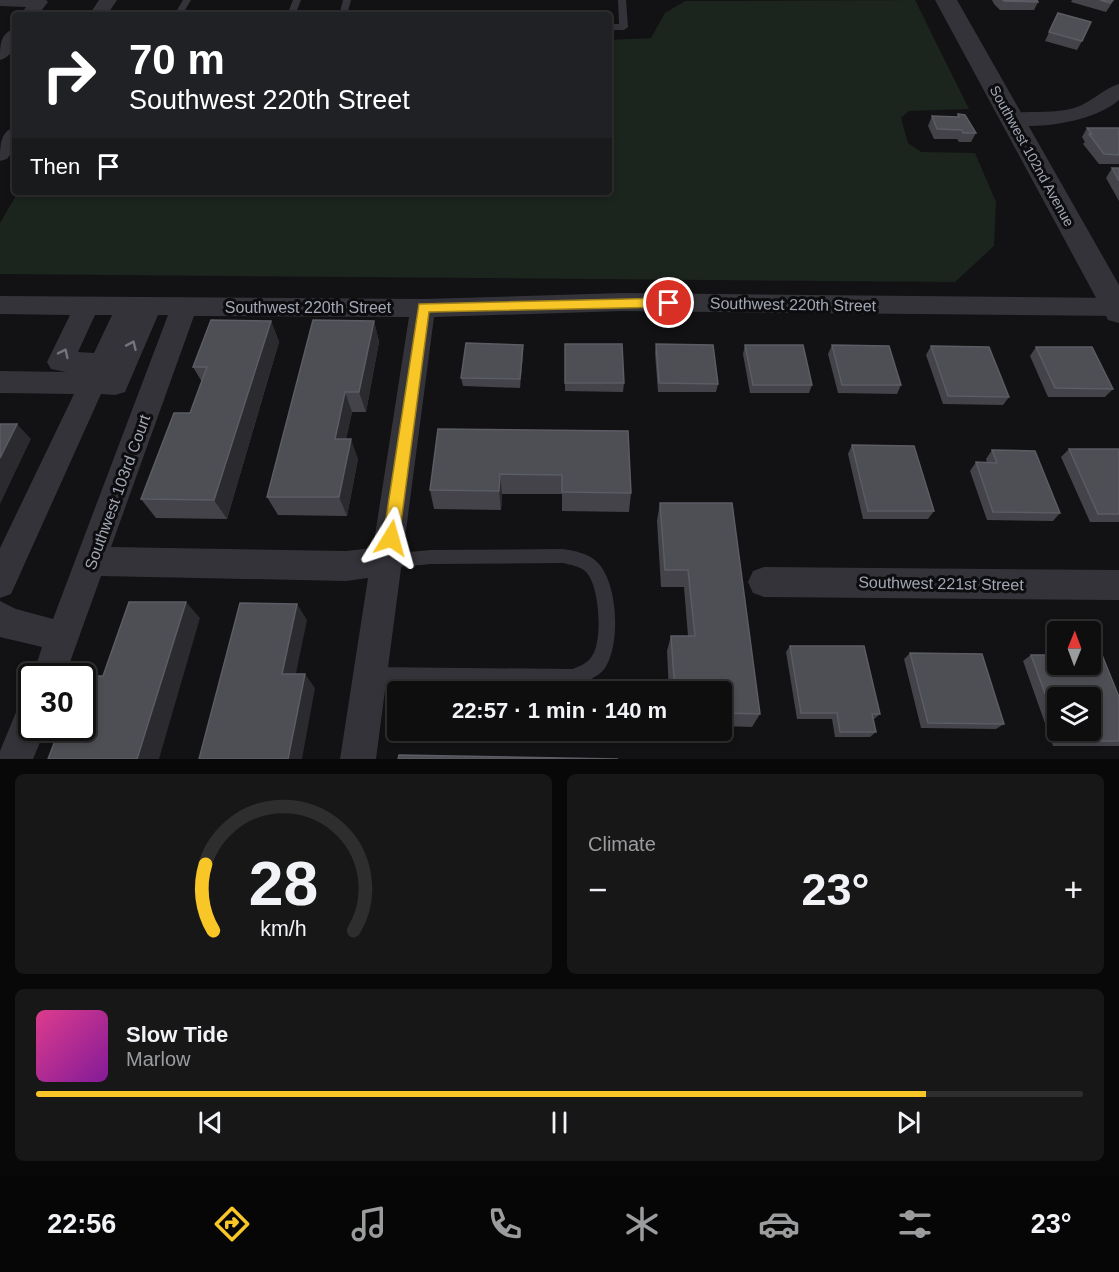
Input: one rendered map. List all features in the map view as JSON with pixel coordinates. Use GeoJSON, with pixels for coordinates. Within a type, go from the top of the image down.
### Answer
{"type":"FeatureCollection","features":[{"type":"Feature","properties":{"kind":"street","name":"Southwest 102nd Avenue"},"geometry":{"type":"LineString","coordinates":[[946,0],[1010,119],[1118,308]]}},
{"type":"Feature","properties":{"kind":"street"},"geometry":{"type":"LineString","coordinates":[[0,1],[39,2],[31,12]]}},
{"type":"Feature","properties":{"kind":"street"},"geometry":{"type":"LineString","coordinates":[[0,54],[12,38]]}},
{"type":"Feature","properties":{"kind":"street"},"geometry":{"type":"LineString","coordinates":[[1010,119],[1052,118],[1085,112],[1096,108],[1119,90]]}},
{"type":"Feature","properties":{"kind":"street"},"geometry":{"type":"LineString","coordinates":[[0,154],[12,137]]}},
{"type":"Feature","properties":{"kind":"street","name":"Southwest 220th Street"},"geometry":{"type":"LineString","coordinates":[[0,305],[423,308],[622,302],[1118,308]]}},
{"type":"Feature","properties":{"kind":"street"},"geometry":{"type":"LineString","coordinates":[[87,306],[60,362],[103,377]]}},
{"type":"Feature","properties":{"kind":"street"},"geometry":{"type":"LineString","coordinates":[[0,583],[139,307]]}},
{"type":"Feature","properties":{"kind":"street","name":"Southwest 103rd Court"},"geometry":{"type":"LineString","coordinates":[[53,663],[184,307]]}},
{"type":"Feature","properties":{"kind":"street"},"geometry":{"type":"LineString","coordinates":[[358,759],[423,308]]}},
{"type":"Feature","properties":{"kind":"street"},"geometry":{"type":"LineString","coordinates":[[0,382],[103,377]]}},
{"type":"Feature","properties":{"kind":"street"},"geometry":{"type":"LineString","coordinates":[[92,561],[346,566],[388,561]]}},
{"type":"Feature","properties":{"kind":"street","name":"Southwest 221st Street"},"geometry":{"type":"LineString","coordinates":[[764,582],[1119,585]]}},
{"type":"Feature","properties":{"kind":"street"},"geometry":{"type":"LineString","coordinates":[[0,617],[7,624],[43,631]]}},
{"type":"Feature","properties":{"kind":"street"},"geometry":{"type":"LineString","coordinates":[[15,759],[22,741]]}},
{"type":"Feature","properties":{"kind":"lane"},"geometry":{"type":"LineString","coordinates":[[612,27],[624,27],[622,0]]}},
{"type":"Feature","properties":{"kind":"lane"},"geometry":{"type":"LineString","coordinates":[[371,676],[573,678],[589,671],[600,661],[606,640],[602,583],[592,567],[579,560],[563,556],[443,557],[388,561]]}},
{"type":"Feature","properties":{"kind":"shaded area"},"geometry":{"type":"Polygon","coordinates":[[[915,0],[969,109],[909,111],[901,118],[908,143],[921,152],[975,153],[996,202],[994,246],[955,282],[0,274],[0,223],[16,195],[612,195],[612,40],[651,38],[665,13],[685,1],[915,0]]]}},
{"type":"Feature","properties":{"kind":"building"},"geometry":{"type":"Polygon","coordinates":[[[1037,0],[1038,2],[1004,1],[1037,0]]]}},
{"type":"Feature","properties":{"kind":"building"},"geometry":{"type":"Polygon","coordinates":[[[1058,13],[1091,22],[1082,41],[1049,32],[1058,13]]]}},
{"type":"Feature","properties":{"kind":"building"},"geometry":{"type":"Polygon","coordinates":[[[958,114],[965,115],[976,133],[937,129],[932,116],[959,117],[958,114]]]}},
{"type":"Feature","properties":{"kind":"building"},"geometry":{"type":"Polygon","coordinates":[[[1087,128],[1119,128],[1119,155],[1104,154],[1087,128]]]}},
{"type":"Feature","properties":{"kind":"building"},"geometry":{"type":"Polygon","coordinates":[[[1112,168],[1119,168],[1119,181],[1112,168]]]}},
{"type":"Feature","properties":{"kind":"building"},"geometry":{"type":"Polygon","coordinates":[[[211,320],[271,321],[214,500],[141,499],[174,413],[190,413],[207,367],[193,367],[211,320]]]}},
{"type":"Feature","properties":{"kind":"building"},"geometry":{"type":"Polygon","coordinates":[[[313,320],[374,321],[359,392],[345,392],[335,439],[351,439],[339,497],[267,497],[313,320]]]}},
{"type":"Feature","properties":{"kind":"building"},"geometry":{"type":"Polygon","coordinates":[[[466,343],[523,345],[520,379],[461,378],[466,343]]]}},
{"type":"Feature","properties":{"kind":"building"},"geometry":{"type":"Polygon","coordinates":[[[565,344],[622,344],[624,383],[565,383],[565,344]]]}},
{"type":"Feature","properties":{"kind":"building"},"geometry":{"type":"Polygon","coordinates":[[[656,344],[713,345],[718,384],[659,383],[656,344]]]}},
{"type":"Feature","properties":{"kind":"building"},"geometry":{"type":"Polygon","coordinates":[[[745,345],[803,345],[812,385],[753,385],[745,345]]]}},
{"type":"Feature","properties":{"kind":"building"},"geometry":{"type":"Polygon","coordinates":[[[832,345],[889,346],[901,385],[842,385],[832,345]]]}},
{"type":"Feature","properties":{"kind":"building"},"geometry":{"type":"Polygon","coordinates":[[[931,346],[989,347],[1009,397],[948,396],[931,346]]]}},
{"type":"Feature","properties":{"kind":"building"},"geometry":{"type":"Polygon","coordinates":[[[1036,347],[1092,347],[1113,389],[1055,388],[1036,347]]]}},
{"type":"Feature","properties":{"kind":"building"},"geometry":{"type":"Polygon","coordinates":[[[0,424],[17,424],[0,458],[0,424]]]}},
{"type":"Feature","properties":{"kind":"building"},"geometry":{"type":"Polygon","coordinates":[[[438,429],[628,431],[631,493],[562,492],[562,475],[500,474],[499,491],[430,490],[438,429]]]}},
{"type":"Feature","properties":{"kind":"building"},"geometry":{"type":"Polygon","coordinates":[[[852,445],[914,446],[934,511],[868,511],[852,445]]]}},
{"type":"Feature","properties":{"kind":"building"},"geometry":{"type":"Polygon","coordinates":[[[1069,449],[1119,449],[1119,514],[1098,514],[1069,449]]]}},
{"type":"Feature","properties":{"kind":"building"},"geometry":{"type":"Polygon","coordinates":[[[992,450],[1035,451],[1060,513],[993,512],[976,462],[997,463],[992,450]]]}},
{"type":"Feature","properties":{"kind":"building"},"geometry":{"type":"Polygon","coordinates":[[[660,503],[732,503],[760,714],[732,713],[732,681],[674,681],[671,636],[695,636],[688,570],[665,570],[660,503]]]}},
{"type":"Feature","properties":{"kind":"building"},"geometry":{"type":"Polygon","coordinates":[[[129,602],[186,602],[137,759],[48,759],[55,741],[96,741],[96,676],[103,676],[129,602]]]}},
{"type":"Feature","properties":{"kind":"building"},"geometry":{"type":"Polygon","coordinates":[[[240,603],[297,604],[282,674],[305,674],[288,759],[199,759],[240,603]]]}},
{"type":"Feature","properties":{"kind":"building"},"geometry":{"type":"Polygon","coordinates":[[[790,646],[864,646],[880,714],[872,714],[876,732],[840,732],[837,713],[801,713],[790,646]]]}},
{"type":"Feature","properties":{"kind":"building"},"geometry":{"type":"Polygon","coordinates":[[[910,653],[982,654],[1004,724],[928,723],[910,653]]]}},
{"type":"Feature","properties":{"kind":"building"},"geometry":{"type":"Polygon","coordinates":[[[1031,655],[1047,655],[1047,675],[1101,675],[1102,655],[1119,697],[1119,741],[1101,741],[1101,687],[1047,687],[1047,699],[1031,655]]]}},
{"type":"Feature","properties":{"kind":"building"},"geometry":{"type":"Polygon","coordinates":[[[399,755],[618,759],[398,759],[399,755]]]}},
{"type":"Feature","properties":{"kind":"route"},"geometry":{"type":"LineString","coordinates":[[391,538],[423,308],[622,302],[669,303]]}}]}
